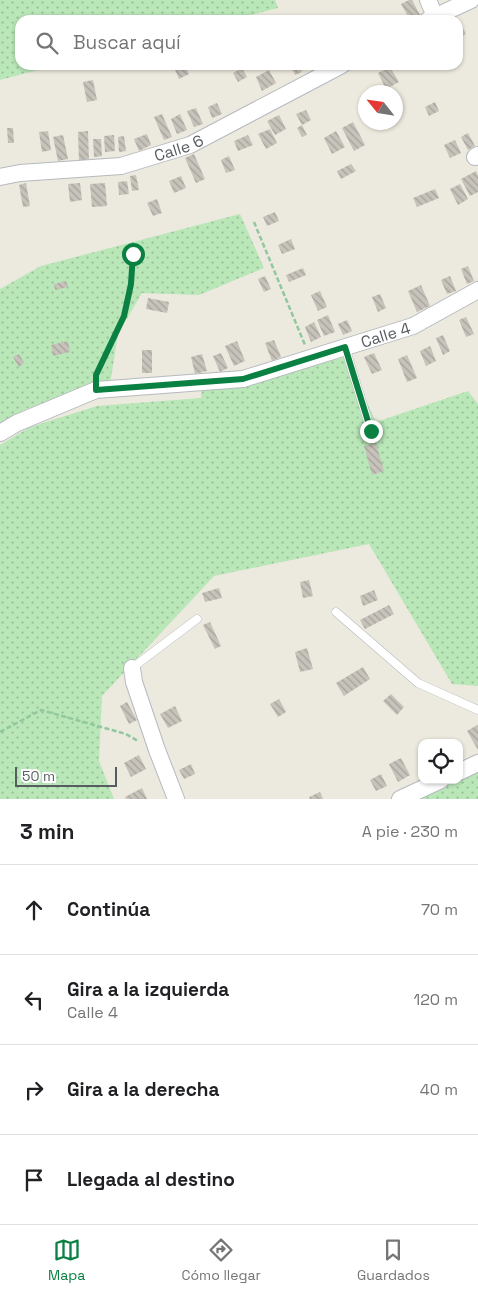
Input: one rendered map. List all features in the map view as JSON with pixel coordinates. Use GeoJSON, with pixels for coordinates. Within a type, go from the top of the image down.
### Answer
{"type":"FeatureCollection","features":[{"type":"Feature","properties":{"kind":"street"},"geometry":{"type":"LineString","coordinates":[[428,0],[431,15]]}},
{"type":"Feature","properties":{"kind":"street"},"geometry":{"type":"LineString","coordinates":[[438,15],[471,0]]}},
{"type":"Feature","properties":{"kind":"street","name":"Calle 6"},"geometry":{"type":"LineString","coordinates":[[0,177],[20,173],[121,166],[190,145],[332,70]]}},
{"type":"Feature","properties":{"kind":"street","name":"Calle 4"},"geometry":{"type":"LineString","coordinates":[[0,433],[17,423],[96,390],[243,379],[412,326],[478,290]]}},
{"type":"Feature","properties":{"kind":"street"},"geometry":{"type":"LineString","coordinates":[[132,668],[134,682],[176,799]]}},
{"type":"Feature","properties":{"kind":"street"},"geometry":{"type":"LineString","coordinates":[[463,770],[478,763]]}},
{"type":"Feature","properties":{"kind":"street"},"geometry":{"type":"LineString","coordinates":[[400,799],[432,784]]}},
{"type":"Feature","properties":{"kind":"lane"},"geometry":{"type":"LineString","coordinates":[[345,347],[371,431]]}},
{"type":"Feature","properties":{"kind":"lane"},"geometry":{"type":"LineString","coordinates":[[336,612],[418,683],[478,710]]}},
{"type":"Feature","properties":{"kind":"lane"},"geometry":{"type":"LineString","coordinates":[[132,668],[196,619]]}},
{"type":"Feature","properties":{"kind":"path"},"geometry":{"type":"LineString","coordinates":[[254,222],[310,358]]}},
{"type":"Feature","properties":{"kind":"path"},"geometry":{"type":"LineString","coordinates":[[96,390],[96,375],[124,316],[131,284],[133,254]]}},
{"type":"Feature","properties":{"kind":"path"},"geometry":{"type":"LineString","coordinates":[[0,732],[41,710],[126,734],[147,747],[157,750]]}},
{"type":"Feature","properties":{"kind":"green space"},"geometry":{"type":"Polygon","coordinates":[[[0,0],[275,0],[278,8],[251,15],[15,15],[15,70],[38,70],[0,80],[0,0]]]}},
{"type":"Feature","properties":{"kind":"green space"},"geometry":{"type":"Polygon","coordinates":[[[240,214],[264,268],[199,295],[142,293],[118,334],[109,391],[28,408],[0,424],[0,289],[41,266],[240,214]]]}},
{"type":"Feature","properties":{"kind":"green space"},"geometry":{"type":"Polygon","coordinates":[[[346,357],[376,422],[468,391],[478,404],[478,686],[452,684],[369,544],[214,576],[102,696],[99,761],[114,799],[0,799],[0,445],[30,427],[97,406],[201,398],[202,385],[346,357]]]}},
{"type":"Feature","properties":{"kind":"green space"},"geometry":{"type":"Polygon","coordinates":[[[478,763],[478,799],[397,799],[430,784],[463,784],[463,769],[478,763]]]}},
{"type":"Feature","properties":{"kind":"building"},"geometry":{"type":"Polygon","coordinates":[[[412,0],[420,15],[407,15],[401,4],[412,0]]]}},
{"type":"Feature","properties":{"kind":"building"},"geometry":{"type":"Polygon","coordinates":[[[175,70],[187,70],[189,74],[179,79],[175,70]]]}},
{"type":"Feature","properties":{"kind":"building"},"geometry":{"type":"Polygon","coordinates":[[[243,70],[247,77],[238,82],[233,73],[243,70]]]}},
{"type":"Feature","properties":{"kind":"building"},"geometry":{"type":"Polygon","coordinates":[[[269,70],[276,83],[262,91],[256,77],[269,70]]]}},
{"type":"Feature","properties":{"kind":"building"},"geometry":{"type":"Polygon","coordinates":[[[292,70],[301,70],[302,72],[295,75],[292,70]]]}},
{"type":"Feature","properties":{"kind":"building"},"geometry":{"type":"Polygon","coordinates":[[[384,70],[392,70],[399,82],[393,85],[384,85],[378,73],[384,70]]]}},
{"type":"Feature","properties":{"kind":"building"},"geometry":{"type":"Polygon","coordinates":[[[93,80],[97,100],[87,102],[83,82],[93,80]]]}},
{"type":"Feature","properties":{"kind":"building"},"geometry":{"type":"Polygon","coordinates":[[[435,102],[439,111],[429,116],[425,107],[435,102]]]}},
{"type":"Feature","properties":{"kind":"building"},"geometry":{"type":"Polygon","coordinates":[[[217,103],[222,114],[212,118],[208,107],[217,103]]]}},
{"type":"Feature","properties":{"kind":"building"},"geometry":{"type":"Polygon","coordinates":[[[196,108],[203,124],[194,127],[187,111],[196,108]]]}},
{"type":"Feature","properties":{"kind":"building"},"geometry":{"type":"Polygon","coordinates":[[[306,110],[311,120],[302,125],[296,114],[306,110]]]}},
{"type":"Feature","properties":{"kind":"building"},"geometry":{"type":"Polygon","coordinates":[[[162,114],[172,137],[164,140],[154,117],[162,114]]]}},
{"type":"Feature","properties":{"kind":"building"},"geometry":{"type":"Polygon","coordinates":[[[180,114],[187,130],[177,134],[171,119],[180,114]]]}},
{"type":"Feature","properties":{"kind":"building"},"geometry":{"type":"Polygon","coordinates":[[[279,115],[286,129],[275,135],[267,121],[279,115]]]}},
{"type":"Feature","properties":{"kind":"building"},"geometry":{"type":"Polygon","coordinates":[[[353,122],[365,145],[354,151],[342,128],[353,122]]]}},
{"type":"Feature","properties":{"kind":"building"},"geometry":{"type":"Polygon","coordinates":[[[302,125],[307,135],[302,137],[297,128],[302,125]]]}},
{"type":"Feature","properties":{"kind":"building"},"geometry":{"type":"Polygon","coordinates":[[[7,128],[13,128],[14,143],[8,143],[7,128]]]}},
{"type":"Feature","properties":{"kind":"building"},"geometry":{"type":"Polygon","coordinates":[[[270,129],[277,143],[266,149],[258,134],[270,129]]]}},
{"type":"Feature","properties":{"kind":"building"},"geometry":{"type":"Polygon","coordinates":[[[48,131],[51,150],[42,152],[39,132],[48,131]]]}},
{"type":"Feature","properties":{"kind":"building"},"geometry":{"type":"Polygon","coordinates":[[[88,131],[89,160],[79,161],[78,132],[88,131]]]}},
{"type":"Feature","properties":{"kind":"building"},"geometry":{"type":"Polygon","coordinates":[[[336,131],[345,147],[332,154],[324,138],[336,131]]]}},
{"type":"Feature","properties":{"kind":"building"},"geometry":{"type":"Polygon","coordinates":[[[468,133],[475,146],[468,150],[461,137],[468,133]]]}},
{"type":"Feature","properties":{"kind":"building"},"geometry":{"type":"Polygon","coordinates":[[[147,134],[151,145],[139,151],[134,139],[147,134]]]}},
{"type":"Feature","properties":{"kind":"building"},"geometry":{"type":"Polygon","coordinates":[[[63,135],[68,159],[58,161],[53,137],[63,135]]]}},
{"type":"Feature","properties":{"kind":"building"},"geometry":{"type":"Polygon","coordinates":[[[114,135],[115,151],[105,152],[104,136],[114,135]]]}},
{"type":"Feature","properties":{"kind":"building"},"geometry":{"type":"Polygon","coordinates":[[[248,135],[253,145],[238,151],[234,141],[248,135]]]}},
{"type":"Feature","properties":{"kind":"building"},"geometry":{"type":"Polygon","coordinates":[[[124,136],[126,151],[119,152],[118,137],[124,136]]]}},
{"type":"Feature","properties":{"kind":"building"},"geometry":{"type":"Polygon","coordinates":[[[93,139],[101,139],[102,156],[94,157],[93,139]]]}},
{"type":"Feature","properties":{"kind":"building"},"geometry":{"type":"Polygon","coordinates":[[[455,140],[461,153],[450,158],[444,145],[455,140]]]}},
{"type":"Feature","properties":{"kind":"building"},"geometry":{"type":"Polygon","coordinates":[[[194,154],[205,179],[196,183],[185,158],[194,154]]]}},
{"type":"Feature","properties":{"kind":"building"},"geometry":{"type":"Polygon","coordinates":[[[229,156],[235,170],[226,173],[221,160],[229,156]]]}},
{"type":"Feature","properties":{"kind":"building"},"geometry":{"type":"Polygon","coordinates":[[[351,164],[356,171],[341,179],[337,171],[351,164]]]}},
{"type":"Feature","properties":{"kind":"building"},"geometry":{"type":"Polygon","coordinates":[[[476,171],[478,176],[478,192],[470,196],[461,179],[476,171]]]}},
{"type":"Feature","properties":{"kind":"building"},"geometry":{"type":"Polygon","coordinates":[[[136,175],[139,190],[132,191],[130,176],[136,175]]]}},
{"type":"Feature","properties":{"kind":"building"},"geometry":{"type":"Polygon","coordinates":[[[181,176],[186,188],[174,193],[169,181],[181,176]]]}},
{"type":"Feature","properties":{"kind":"building"},"geometry":{"type":"Polygon","coordinates":[[[127,181],[129,194],[119,195],[118,182],[127,181]]]}},
{"type":"Feature","properties":{"kind":"building"},"geometry":{"type":"Polygon","coordinates":[[[26,183],[30,206],[23,207],[19,185],[26,183]]]}},
{"type":"Feature","properties":{"kind":"building"},"geometry":{"type":"Polygon","coordinates":[[[80,183],[82,200],[70,202],[68,184],[80,183]]]}},
{"type":"Feature","properties":{"kind":"building"},"geometry":{"type":"Polygon","coordinates":[[[105,183],[107,206],[92,207],[90,184],[105,183]]]}},
{"type":"Feature","properties":{"kind":"building"},"geometry":{"type":"Polygon","coordinates":[[[460,184],[468,199],[458,205],[450,189],[460,184]]]}},
{"type":"Feature","properties":{"kind":"building"},"geometry":{"type":"Polygon","coordinates":[[[435,189],[439,198],[417,207],[413,198],[435,189]]]}},
{"type":"Feature","properties":{"kind":"building"},"geometry":{"type":"Polygon","coordinates":[[[157,199],[162,213],[153,216],[147,203],[157,199]]]}},
{"type":"Feature","properties":{"kind":"building"},"geometry":{"type":"Polygon","coordinates":[[[275,212],[279,221],[267,226],[263,217],[275,212]]]}},
{"type":"Feature","properties":{"kind":"building"},"geometry":{"type":"Polygon","coordinates":[[[291,239],[295,249],[282,254],[278,245],[291,239]]]}},
{"type":"Feature","properties":{"kind":"building"},"geometry":{"type":"Polygon","coordinates":[[[468,266],[474,281],[467,284],[461,269],[468,266]]]}},
{"type":"Feature","properties":{"kind":"building"},"geometry":{"type":"Polygon","coordinates":[[[303,268],[306,275],[289,282],[286,275],[303,268]]]}},
{"type":"Feature","properties":{"kind":"building"},"geometry":{"type":"Polygon","coordinates":[[[265,276],[271,289],[264,292],[258,279],[265,276]]]}},
{"type":"Feature","properties":{"kind":"building"},"geometry":{"type":"Polygon","coordinates":[[[450,276],[456,291],[447,294],[441,280],[450,276]]]}},
{"type":"Feature","properties":{"kind":"building"},"geometry":{"type":"Polygon","coordinates":[[[66,281],[68,287],[55,290],[54,284],[66,281]]]}},
{"type":"Feature","properties":{"kind":"building"},"geometry":{"type":"Polygon","coordinates":[[[421,285],[430,306],[417,312],[408,291],[421,285]]]}},
{"type":"Feature","properties":{"kind":"building"},"geometry":{"type":"Polygon","coordinates":[[[320,291],[327,307],[318,311],[311,295],[320,291]]]}},
{"type":"Feature","properties":{"kind":"building"},"geometry":{"type":"Polygon","coordinates":[[[380,294],[386,308],[378,312],[372,297],[380,294]]]}},
{"type":"Feature","properties":{"kind":"building"},"geometry":{"type":"Polygon","coordinates":[[[148,298],[169,302],[167,313],[146,309],[148,298]]]}},
{"type":"Feature","properties":{"kind":"building"},"geometry":{"type":"Polygon","coordinates":[[[328,315],[335,332],[324,336],[317,320],[328,315]]]}},
{"type":"Feature","properties":{"kind":"building"},"geometry":{"type":"Polygon","coordinates":[[[466,317],[474,334],[466,337],[459,320],[466,317]]]}},
{"type":"Feature","properties":{"kind":"building"},"geometry":{"type":"Polygon","coordinates":[[[347,320],[352,331],[343,335],[338,324],[347,320]]]}},
{"type":"Feature","properties":{"kind":"building"},"geometry":{"type":"Polygon","coordinates":[[[314,322],[321,337],[311,342],[305,327],[314,322]]]}},
{"type":"Feature","properties":{"kind":"building"},"geometry":{"type":"Polygon","coordinates":[[[443,335],[450,351],[443,355],[436,338],[443,335]]]}},
{"type":"Feature","properties":{"kind":"building"},"geometry":{"type":"Polygon","coordinates":[[[274,340],[281,357],[272,361],[265,343],[274,340]]]}},
{"type":"Feature","properties":{"kind":"building"},"geometry":{"type":"Polygon","coordinates":[[[68,341],[70,352],[53,356],[51,345],[68,341]]]}},
{"type":"Feature","properties":{"kind":"building"},"geometry":{"type":"Polygon","coordinates":[[[237,341],[245,361],[234,366],[225,346],[237,341]]]}},
{"type":"Feature","properties":{"kind":"building"},"geometry":{"type":"Polygon","coordinates":[[[430,346],[436,361],[426,366],[420,351],[430,346]]]}},
{"type":"Feature","properties":{"kind":"building"},"geometry":{"type":"Polygon","coordinates":[[[142,350],[152,350],[152,373],[142,373],[142,350]]]}},
{"type":"Feature","properties":{"kind":"building"},"geometry":{"type":"Polygon","coordinates":[[[221,353],[228,368],[220,372],[213,356],[221,353]]]}},
{"type":"Feature","properties":{"kind":"building"},"geometry":{"type":"Polygon","coordinates":[[[374,353],[382,370],[372,374],[364,357],[374,353]]]}},
{"type":"Feature","properties":{"kind":"building"},"geometry":{"type":"Polygon","coordinates":[[[19,354],[24,363],[19,367],[13,357],[19,354]]]}},
{"type":"Feature","properties":{"kind":"building"},"geometry":{"type":"Polygon","coordinates":[[[202,354],[207,371],[195,374],[191,357],[202,354]]]}},
{"type":"Feature","properties":{"kind":"building"},"geometry":{"type":"Polygon","coordinates":[[[407,355],[417,378],[407,382],[398,359],[407,355]]]}},
{"type":"Feature","properties":{"kind":"building"},"geometry":{"type":"Polygon","coordinates":[[[376,443],[384,471],[372,475],[364,446],[376,443]]]}},
{"type":"Feature","properties":{"kind":"building"},"geometry":{"type":"Polygon","coordinates":[[[309,580],[313,596],[303,598],[300,582],[309,580]]]}},
{"type":"Feature","properties":{"kind":"building"},"geometry":{"type":"Polygon","coordinates":[[[219,588],[222,598],[205,602],[202,593],[219,588]]]}},
{"type":"Feature","properties":{"kind":"building"},"geometry":{"type":"Polygon","coordinates":[[[374,590],[378,600],[363,606],[360,596],[374,590]]]}},
{"type":"Feature","properties":{"kind":"building"},"geometry":{"type":"Polygon","coordinates":[[[389,605],[394,614],[365,629],[360,620],[389,605]]]}},
{"type":"Feature","properties":{"kind":"building"},"geometry":{"type":"Polygon","coordinates":[[[210,622],[221,646],[215,649],[203,625],[210,622]]]}},
{"type":"Feature","properties":{"kind":"building"},"geometry":{"type":"Polygon","coordinates":[[[307,648],[313,669],[300,672],[295,652],[307,648]]]}},
{"type":"Feature","properties":{"kind":"building"},"geometry":{"type":"Polygon","coordinates":[[[363,667],[370,679],[344,696],[336,683],[363,667]]]}},
{"type":"Feature","properties":{"kind":"building"},"geometry":{"type":"Polygon","coordinates":[[[391,694],[404,707],[397,715],[383,701],[391,694]]]}},
{"type":"Feature","properties":{"kind":"building"},"geometry":{"type":"Polygon","coordinates":[[[279,699],[286,712],[278,717],[270,704],[279,699]]]}},
{"type":"Feature","properties":{"kind":"building"},"geometry":{"type":"Polygon","coordinates":[[[127,702],[137,720],[129,724],[120,706],[127,702]]]}},
{"type":"Feature","properties":{"kind":"building"},"geometry":{"type":"Polygon","coordinates":[[[175,706],[182,721],[168,728],[160,714],[175,706]]]}},
{"type":"Feature","properties":{"kind":"building"},"geometry":{"type":"Polygon","coordinates":[[[478,726],[478,750],[467,731],[478,726]]]}},
{"type":"Feature","properties":{"kind":"building"},"geometry":{"type":"Polygon","coordinates":[[[139,755],[146,769],[131,777],[124,763],[139,755]]]}},
{"type":"Feature","properties":{"kind":"building"},"geometry":{"type":"Polygon","coordinates":[[[401,758],[410,775],[398,782],[389,764],[401,758]]]}},
{"type":"Feature","properties":{"kind":"building"},"geometry":{"type":"Polygon","coordinates":[[[191,764],[195,774],[184,779],[179,770],[191,764]]]}},
{"type":"Feature","properties":{"kind":"building"},"geometry":{"type":"Polygon","coordinates":[[[381,774],[387,786],[376,791],[370,780],[381,774]]]}},
{"type":"Feature","properties":{"kind":"building"},"geometry":{"type":"Polygon","coordinates":[[[142,788],[147,799],[126,799],[125,797],[142,788]]]}},
{"type":"Feature","properties":{"kind":"building"},"geometry":{"type":"Polygon","coordinates":[[[320,792],[323,799],[310,799],[309,797],[320,792]]]}},
{"type":"Feature","properties":{"kind":"route"},"geometry":{"type":"LineString","coordinates":[[133,254],[131,284],[124,316],[96,375],[96,390],[243,379],[345,347],[371,431]]}}]}
